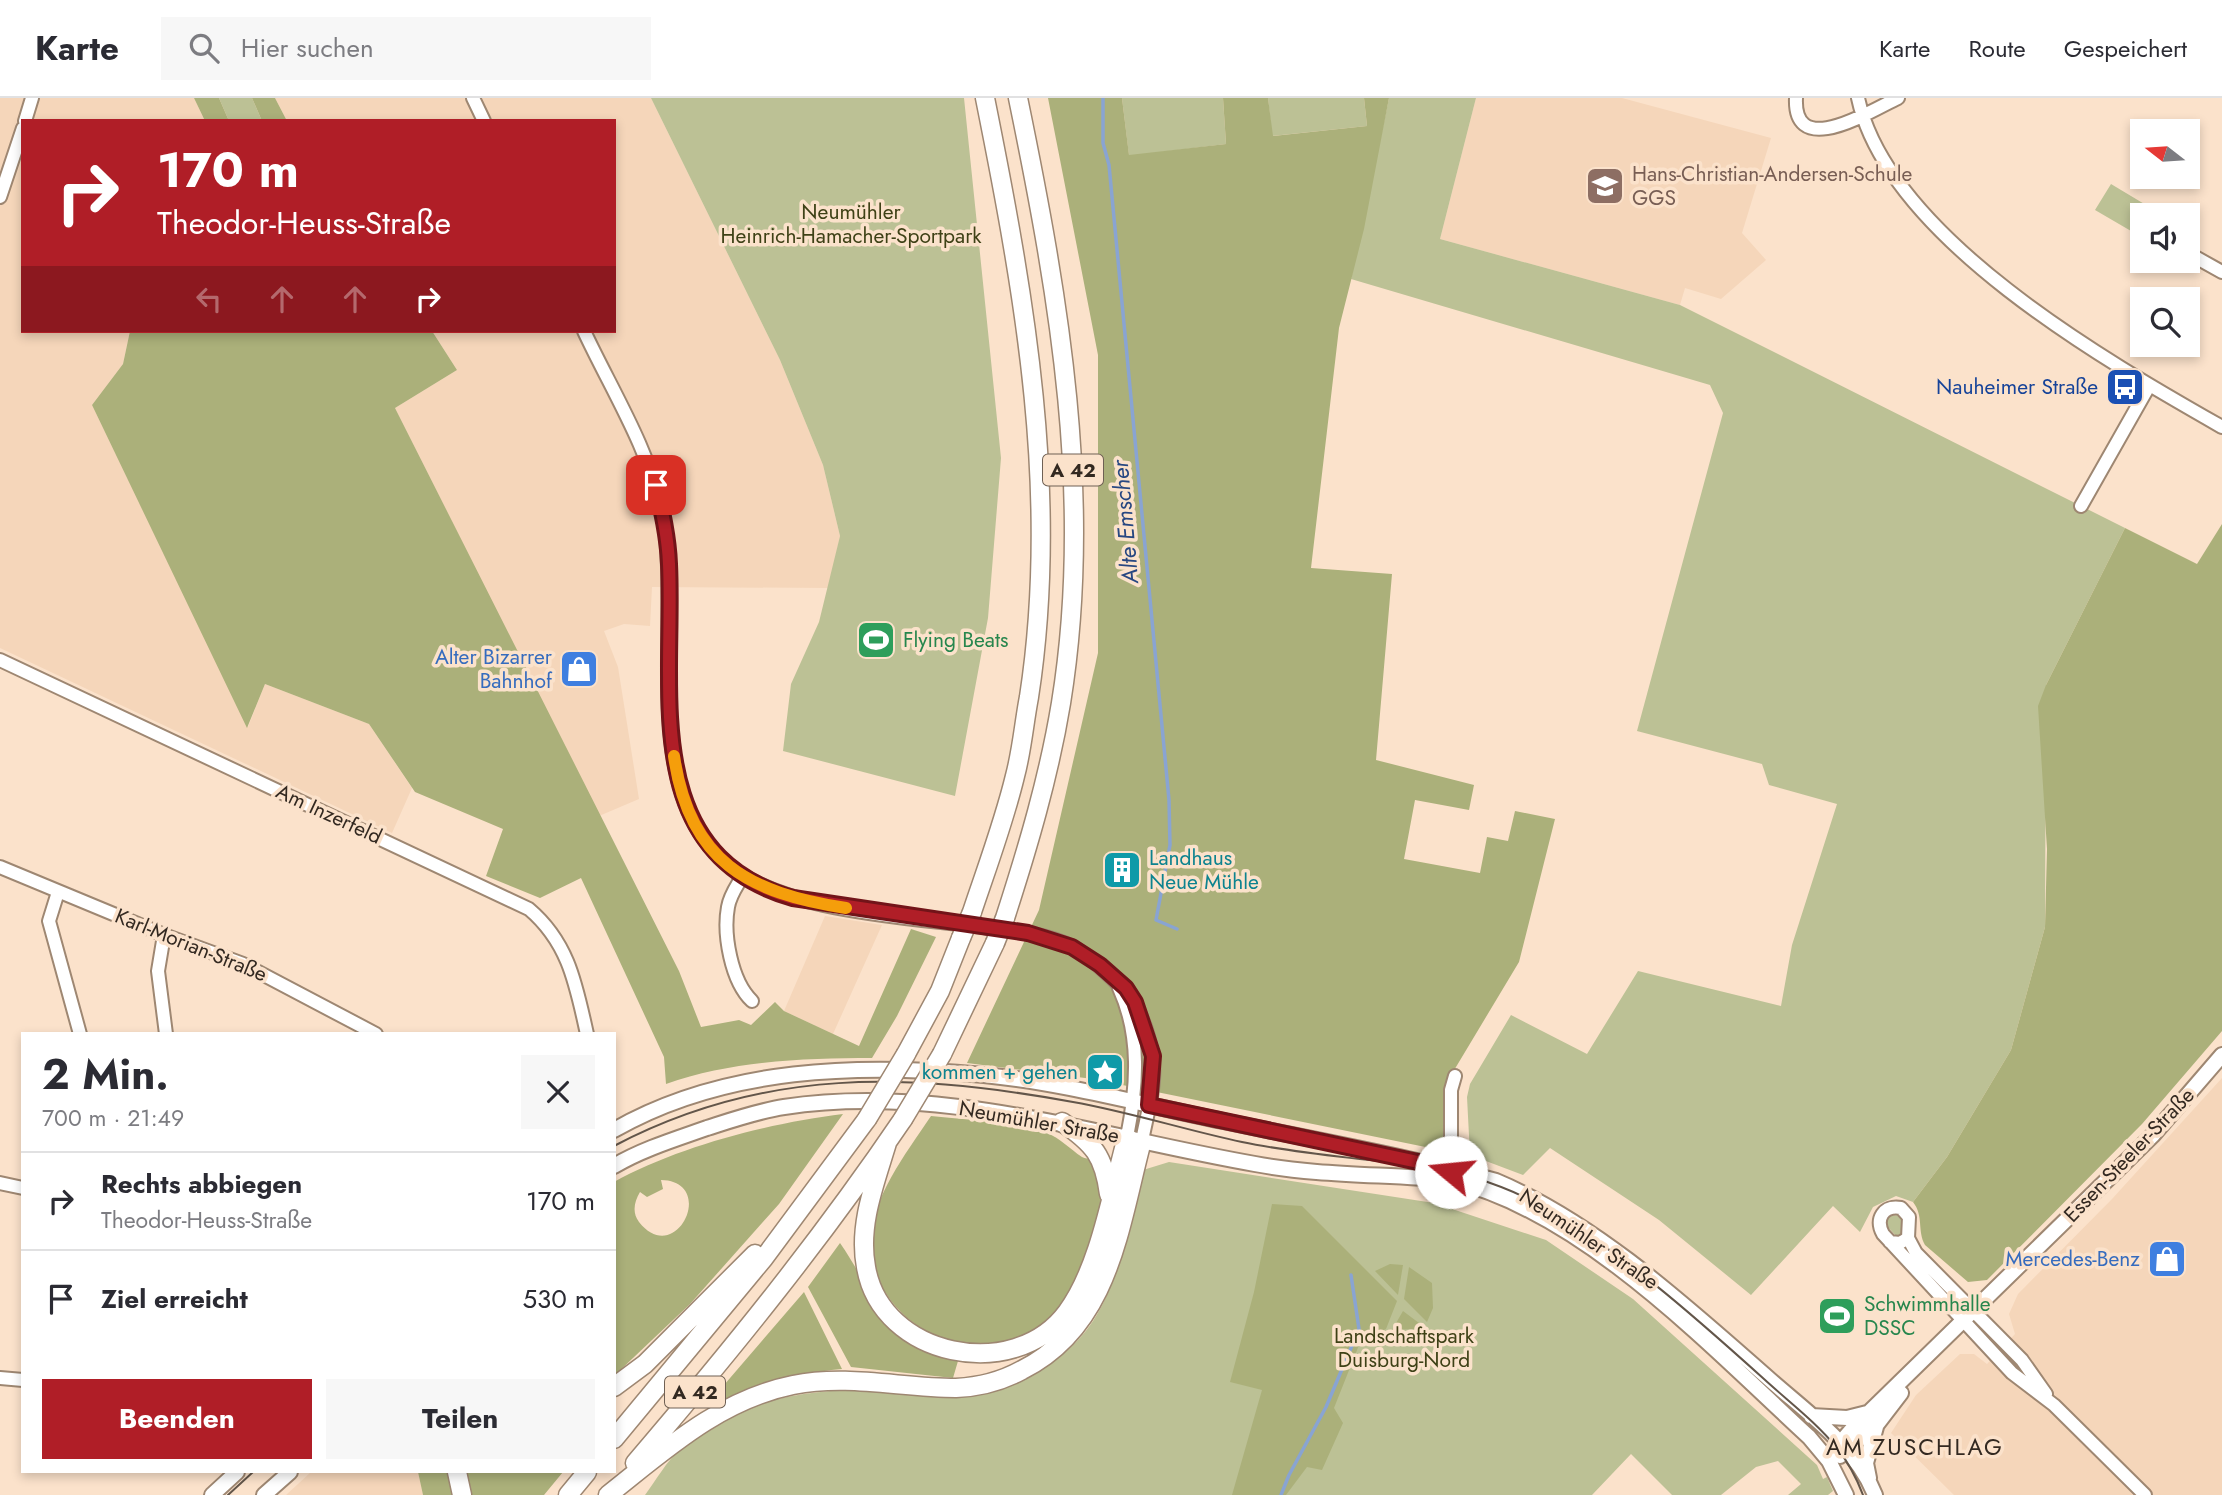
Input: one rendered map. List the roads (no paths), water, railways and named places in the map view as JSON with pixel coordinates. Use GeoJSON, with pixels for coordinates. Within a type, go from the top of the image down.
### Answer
{"type":"FeatureCollection","features":[{"type":"Feature","properties":{"kind":"highway","name":"A 42"},"geometry":{"type":"LineString","coordinates":[[616,1436],[813,1193],[867,1119],[940,990],[972,912],[1016,775],[1034,665],[1043,548],[1040,452],[1031,354],[985,98]]}},
{"type":"Feature","properties":{"kind":"highway","name":"A 42"},"geometry":{"type":"LineString","coordinates":[[608,1495],[806,1255],[903,1119],[942,1054],[995,943],[1029,843],[1056,733],[1066,667],[1074,549],[1072,447],[1064,353],[1040,203],[1018,98]]}},
{"type":"Feature","properties":{"kind":"highway"},"geometry":{"type":"LineString","coordinates":[[1062,1122],[1087,1139],[1099,1154],[1106,1175],[1109,1201]]}},
{"type":"Feature","properties":{"kind":"highway"},"geometry":{"type":"LineString","coordinates":[[887,1143],[867,1212],[864,1237],[866,1269],[878,1299],[895,1321],[916,1337],[938,1348],[960,1353],[994,1353],[1021,1346],[1045,1333],[1066,1314],[1082,1286],[1109,1201],[1135,1139]]}},
{"type":"Feature","properties":{"kind":"highway"},"geometry":{"type":"LineString","coordinates":[[608,1495],[701,1422],[768,1392],[824,1381],[863,1380],[956,1388],[982,1385],[1013,1375],[1044,1359],[1085,1318],[1101,1286],[1135,1139]]}},
{"type":"Feature","properties":{"kind":"highway"},"geometry":{"type":"LineString","coordinates":[[616,1386],[645,1364],[762,1253]]}},
{"type":"Feature","properties":{"kind":"highway"},"geometry":{"type":"LineString","coordinates":[[457,1473],[462,1495]]}},
{"type":"Feature","properties":{"kind":"highway"},"geometry":{"type":"LineString","coordinates":[[568,1495],[586,1473]]}},
{"type":"Feature","properties":{"kind":"main road","name":"Essen-Steeler-Straße"},"geometry":{"type":"LineString","coordinates":[[1829,1461],[1875,1417],[1914,1372],[2153,1135],[2222,1055]]}},
{"type":"Feature","properties":{"kind":"main road","name":"Neumühler Straße"},"geometry":{"type":"LineString","coordinates":[[617,1125],[711,1088],[768,1078],[830,1071],[985,1075],[1134,1101],[1518,1191],[1596,1240],[1726,1341],[1843,1447],[1869,1480],[1875,1495]]}},
{"type":"Feature","properties":{"kind":"main road","name":"Neumühler Straße"},"geometry":{"type":"LineString","coordinates":[[616,1165],[676,1139],[782,1107],[836,1101],[970,1107],[1062,1122],[1257,1165],[1451,1175],[1513,1201],[1590,1248],[1656,1299],[1809,1437],[1829,1461],[1846,1495]]}},
{"type":"Feature","properties":{"kind":"main road"},"geometry":{"type":"LineString","coordinates":[[1811,1416],[1875,1417],[1866,1463],[1869,1480]]}},
{"type":"Feature","properties":{"kind":"main road"},"geometry":{"type":"LineString","coordinates":[[212,1495],[236,1473]]}},
{"type":"Feature","properties":{"kind":"main road"},"geometry":{"type":"LineString","coordinates":[[264,1495],[289,1473]]}},
{"type":"Feature","properties":{"kind":"street"},"geometry":{"type":"LineString","coordinates":[[26,119],[32,98]]}},
{"type":"Feature","properties":{"kind":"street"},"geometry":{"type":"LineString","coordinates":[[473,98],[483,119]]}},
{"type":"Feature","properties":{"kind":"street"},"geometry":{"type":"LineString","coordinates":[[1796,98],[1800,120],[1806,126],[1817,130],[1840,125],[1898,98]]}},
{"type":"Feature","properties":{"kind":"street"},"geometry":{"type":"LineString","coordinates":[[1858,98],[1861,115],[1889,169],[1968,256],[2046,320],[2150,386],[2222,427]]}},
{"type":"Feature","properties":{"kind":"street"},"geometry":{"type":"LineString","coordinates":[[0,197],[21,134]]}},
{"type":"Feature","properties":{"kind":"street"},"geometry":{"type":"LineString","coordinates":[[2200,260],[2222,272]]}},
{"type":"Feature","properties":{"kind":"street"},"geometry":{"type":"LineString","coordinates":[[585,333],[640,445],[662,510],[669,564],[668,719],[676,771],[689,810],[708,845],[742,877],[773,892],[815,903],[1028,933],[1054,940],[1086,955],[1115,982],[1126,988],[1135,1002],[1153,1056],[1149,1105],[1135,1139]]}},
{"type":"Feature","properties":{"kind":"street"},"geometry":{"type":"LineString","coordinates":[[2081,506],[2150,386]]}},
{"type":"Feature","properties":{"kind":"street","name":"Am Inzerfeld"},"geometry":{"type":"LineString","coordinates":[[0,660],[529,909],[554,932],[586,1032]]}},
{"type":"Feature","properties":{"kind":"street","name":"Karl-Morian-Straße"},"geometry":{"type":"LineString","coordinates":[[0,867],[164,935],[243,964],[372,1032]]}},
{"type":"Feature","properties":{"kind":"street"},"geometry":{"type":"LineString","coordinates":[[742,877],[731,897],[727,930],[741,985],[752,1001]]}},
{"type":"Feature","properties":{"kind":"street"},"geometry":{"type":"LineString","coordinates":[[58,892],[50,921],[79,1032]]}},
{"type":"Feature","properties":{"kind":"street"},"geometry":{"type":"LineString","coordinates":[[164,935],[158,971],[166,1032]]}},
{"type":"Feature","properties":{"kind":"street"},"geometry":{"type":"LineString","coordinates":[[1115,982],[1125,1002],[1136,1050],[1135,1139]]}},
{"type":"Feature","properties":{"kind":"street"},"geometry":{"type":"LineString","coordinates":[[1451,1175],[1451,1090],[1455,1076]]}},
{"type":"Feature","properties":{"kind":"street"},"geometry":{"type":"LineString","coordinates":[[0,1183],[21,1188]]}},
{"type":"Feature","properties":{"kind":"street"},"geometry":{"type":"LineString","coordinates":[[2054,1405],[2022,1360],[1916,1253],[1908,1238],[1909,1217],[1901,1208],[1890,1208],[1882,1213],[1879,1224],[1890,1242],[1964,1323],[2012,1373],[2054,1405],[2146,1495]]}},
{"type":"Feature","properties":{"kind":"street"},"geometry":{"type":"LineString","coordinates":[[1890,1242],[1900,1243],[1908,1238]]}},
{"type":"Feature","properties":{"kind":"street"},"geometry":{"type":"LineString","coordinates":[[0,1378],[21,1380]]}},
{"type":"Feature","properties":{"kind":"waterway","name":"Alte Emscher"},"geometry":{"type":"LineString","coordinates":[[1103,98],[1103,143],[1109,165],[1169,800],[1170,845],[1156,920],[1177,929]]}},
{"type":"Feature","properties":{"kind":"waterway","name":"Alte Emscher"},"geometry":{"type":"LineString","coordinates":[[1281,1495],[1326,1407],[1359,1329],[1351,1275]]}},
{"type":"Feature","properties":{"kind":"tram line"},"geometry":{"type":"LineString","coordinates":[[616,1145],[670,1120],[726,1102],[782,1089],[839,1083],[896,1082],[1013,1092],[1094,1106],[1271,1147],[1415,1166],[1472,1177],[1505,1188],[1567,1221],[1655,1285],[1711,1331],[1820,1429],[1845,1459],[1863,1495]]}},
{"type":"Feature","properties":{"kind":"tram line"},"geometry":{"type":"LineString","coordinates":[[228,1495],[252,1473]]}},
{"type":"Feature","properties":{"kind":"place","name":"Hans-Christian-Andersen-Schule GGS"},"geometry":{"type":"Point","coordinates":[1605,186]}},
{"type":"Feature","properties":{"kind":"place","name":"Nauheimer Straße"},"geometry":{"type":"Point","coordinates":[2125,387]}},
{"type":"Feature","properties":{"kind":"place","name":"Flying Beats"},"geometry":{"type":"Point","coordinates":[876,640]}},
{"type":"Feature","properties":{"kind":"place","name":"Alter Bizarrer Bahnhof"},"geometry":{"type":"Point","coordinates":[579,669]}},
{"type":"Feature","properties":{"kind":"place","name":"Landhaus Neue Mühle"},"geometry":{"type":"Point","coordinates":[1122,870]}},
{"type":"Feature","properties":{"kind":"place","name":"kommen + gehen"},"geometry":{"type":"Point","coordinates":[1105,1072]}},
{"type":"Feature","properties":{"kind":"place","name":"Mercedes-Benz"},"geometry":{"type":"Point","coordinates":[2167,1259]}},
{"type":"Feature","properties":{"kind":"place","name":"Schwimmhalle DSSC"},"geometry":{"type":"Point","coordinates":[1837,1316]}},
{"type":"Feature","properties":{"kind":"district","name":"AM ZUSCHLAG"},"geometry":{"type":"Point","coordinates":[1915,1447]}},
{"type":"Feature","properties":{"kind":"park label","name":"Neumühler Heinrich-Hamacher-Sportpark"},"geometry":{"type":"Point","coordinates":[851,224]}},
{"type":"Feature","properties":{"kind":"park label","name":"Landschaftspark Duisburg-Nord"},"geometry":{"type":"Point","coordinates":[1404,1348]}}]}
